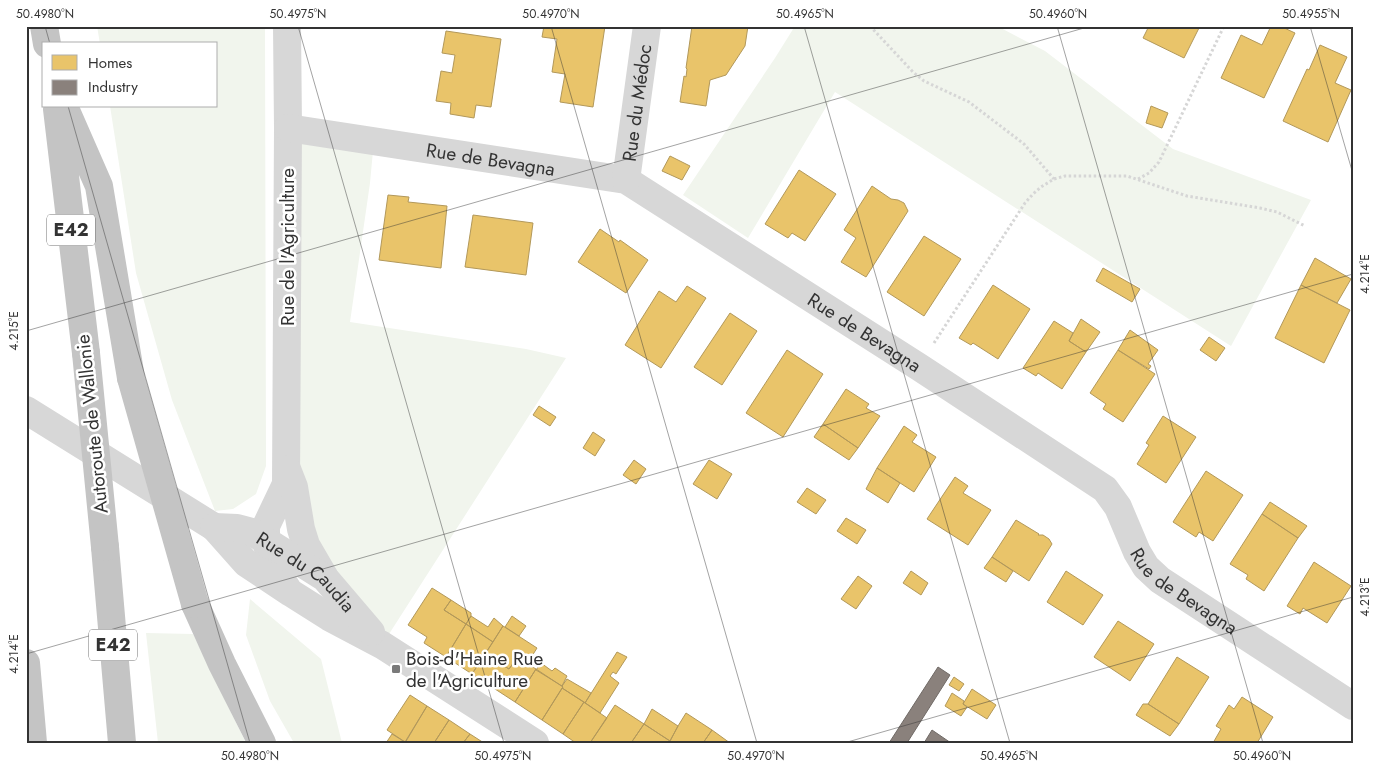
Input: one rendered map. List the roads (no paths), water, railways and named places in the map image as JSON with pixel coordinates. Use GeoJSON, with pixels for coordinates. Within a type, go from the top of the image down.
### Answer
{"type":"FeatureCollection","features":[{"type":"Feature","properties":{"kind":"highway"},"geometry":{"type":"LineString","coordinates":[[44,26],[47,42]]}},
{"type":"Feature","properties":{"kind":"highway","name":"Autoroute de Wallonie"},"geometry":{"type":"LineString","coordinates":[[56,108],[86,353],[122,743]]}},
{"type":"Feature","properties":{"kind":"highway"},"geometry":{"type":"LineString","coordinates":[[65,108],[100,186],[131,378],[195,604],[222,664],[262,743]]}},
{"type":"Feature","properties":{"kind":"highway"},"geometry":{"type":"LineString","coordinates":[[26,663],[34,743]]}},
{"type":"Feature","properties":{"kind":"street","name":"Rue de l'Agriculture"},"geometry":{"type":"LineString","coordinates":[[286,26],[288,128],[286,484],[266,526],[268,555],[295,551],[301,529]]}},
{"type":"Feature","properties":{"kind":"street","name":"Rue du Médoc"},"geometry":{"type":"LineString","coordinates":[[626,180],[647,26]]}},
{"type":"Feature","properties":{"kind":"street","name":"Rue de Bevagna"},"geometry":{"type":"LineString","coordinates":[[288,128],[626,180],[919,367],[1105,489],[1118,507],[1137,552],[1146,567],[1160,580],[1353,706]]}},
{"type":"Feature","properties":{"kind":"street","name":"Rue du Caudia"},"geometry":{"type":"LineString","coordinates":[[26,410],[225,527],[268,555],[324,578],[382,645]]}},
{"type":"Feature","properties":{"kind":"street","name":"Rue de l'Agriculture"},"geometry":{"type":"LineString","coordinates":[[286,468],[294,487],[301,529],[306,545],[324,578]]}},
{"type":"Feature","properties":{"kind":"street","name":"Rue de l'Agriculture"},"geometry":{"type":"LineString","coordinates":[[225,527],[253,520],[266,511],[278,498]]}},
{"type":"Feature","properties":{"kind":"street","name":"Rue du Caudia"},"geometry":{"type":"LineString","coordinates":[[268,555],[290,593],[329,617],[382,645],[535,743]]}},
{"type":"Feature","properties":{"kind":"place","name":"Bois-d'Haine Rue de l'Agriculture"},"geometry":{"type":"Point","coordinates":[396,669]}}]}
